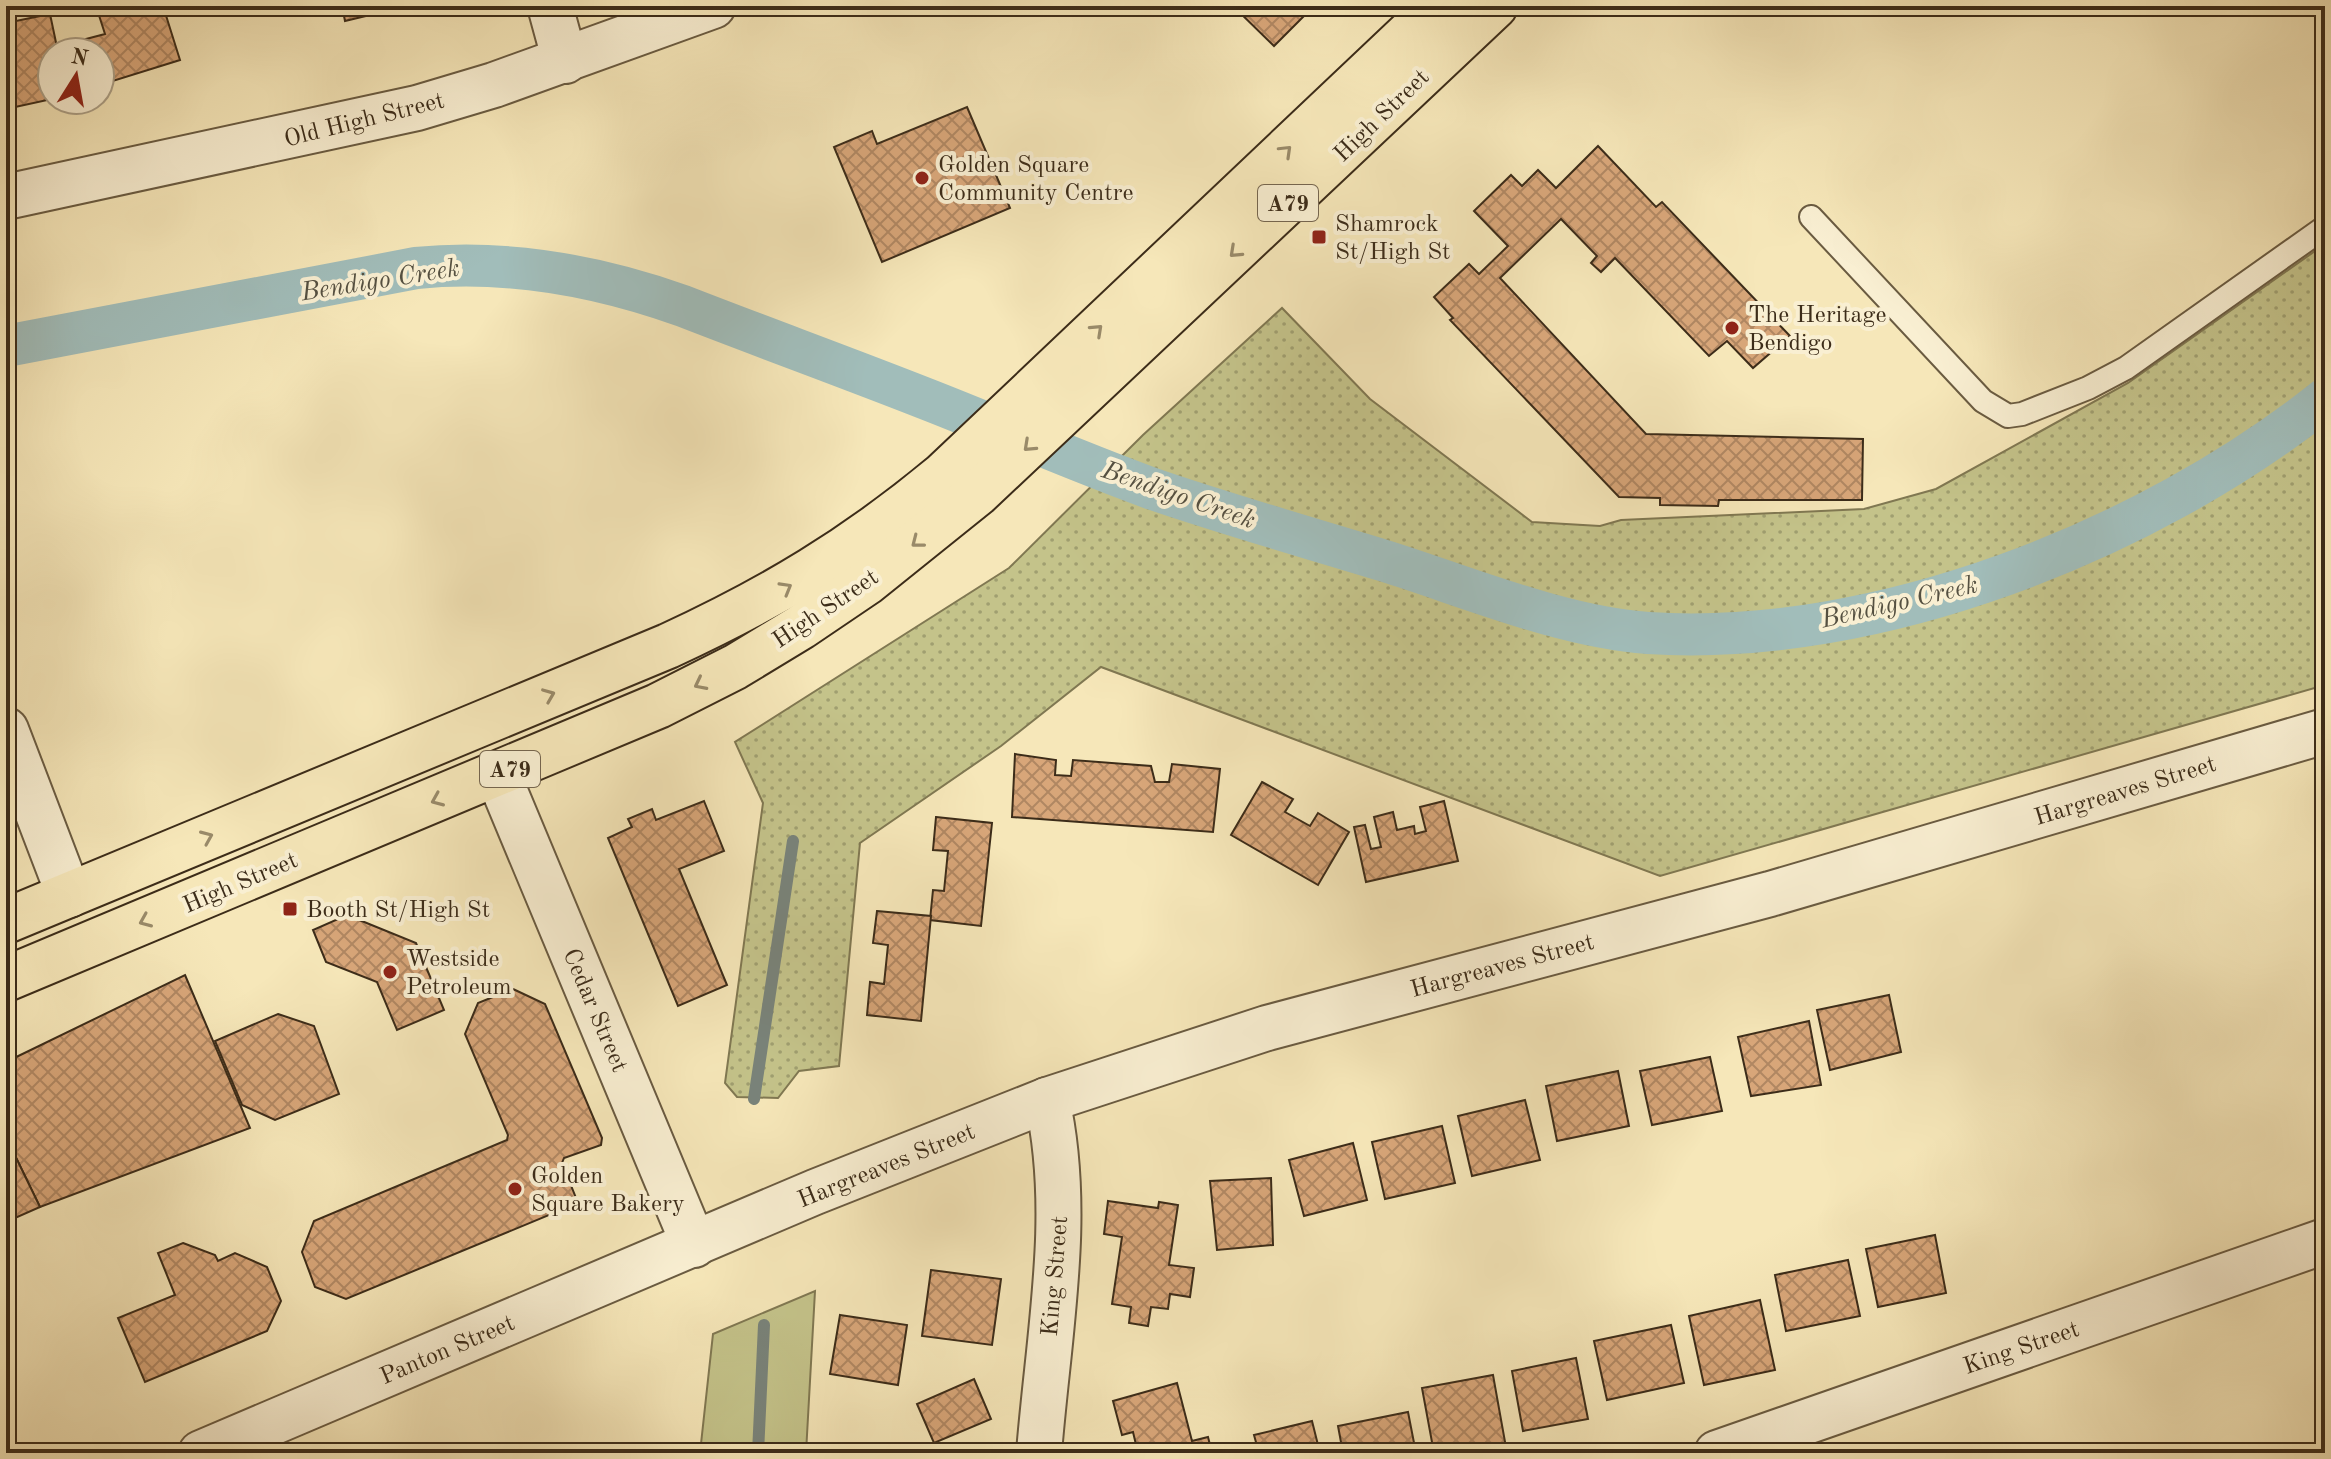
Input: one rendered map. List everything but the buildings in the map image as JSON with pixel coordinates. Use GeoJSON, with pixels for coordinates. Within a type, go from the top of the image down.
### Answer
{"type":"FeatureCollection","features":[{"type":"Feature","properties":{"kind":"highway","name":"High Street"},"geometry":{"type":"LineString","coordinates":[[1060,391],[1438,6]]}},
{"type":"Feature","properties":{"kind":"highway","name":"High Street"},"geometry":{"type":"LineString","coordinates":[[6,979],[658,706],[735,667],[866,583],[960,484],[1060,391],[1495,6]]}},
{"type":"Feature","properties":{"kind":"highway","name":"High Street"},"geometry":{"type":"LineString","coordinates":[[6,921],[752,608],[960,484]]}},
{"type":"Feature","properties":{"kind":"highway"},"geometry":{"type":"LineString","coordinates":[[477,725],[498,775]]}},
{"type":"Feature","properties":{"kind":"street"},"geometry":{"type":"LineString","coordinates":[[550,6],[565,61]]}},
{"type":"Feature","properties":{"kind":"street","name":"Old High Street"},"geometry":{"type":"LineString","coordinates":[[6,197],[417,108],[565,61],[713,6]]}},
{"type":"Feature","properties":{"kind":"street"},"geometry":{"type":"LineString","coordinates":[[6,730],[69,895]]}},
{"type":"Feature","properties":{"kind":"street","name":"Hargreaves Street"},"geometry":{"type":"LineString","coordinates":[[694,1245],[1047,1100],[1267,1028],[1770,894],[2325,731]]}},
{"type":"Feature","properties":{"kind":"street","name":"Cedar Street"},"geometry":{"type":"LineString","coordinates":[[498,775],[694,1245]]}},
{"type":"Feature","properties":{"kind":"street","name":"King Street"},"geometry":{"type":"LineString","coordinates":[[1039,1453],[1060,1200],[1058,1149],[1047,1100]]}},
{"type":"Feature","properties":{"kind":"street","name":"King Street"},"geometry":{"type":"LineString","coordinates":[[1717,1453],[2325,1241]]}},
{"type":"Feature","properties":{"kind":"street","name":"Panton Street"},"geometry":{"type":"LineString","coordinates":[[201,1453],[694,1245]]}},
{"type":"Feature","properties":{"kind":"lane"},"geometry":{"type":"LineString","coordinates":[[1811,217],[1983,401],[2008,416],[2062,399],[2126,368],[2325,227]]}},
{"type":"Feature","properties":{"kind":"shaded area"},"geometry":{"type":"Polygon","coordinates":[[[2325,244],[2325,685],[1660,876],[1101,667],[1001,746],[860,843],[839,1066],[799,1071],[778,1098],[737,1097],[725,1083],[763,803],[735,742],[1009,568],[1143,435],[1282,308],[1370,399],[1532,522],[1600,526],[1621,520],[1864,509],[1936,489],[2128,383],[2325,244]]]}},
{"type":"Feature","properties":{"kind":"shaded area"},"geometry":{"type":"Polygon","coordinates":[[[815,1291],[806,1453],[700,1453],[713,1334],[815,1291]]]}},
{"type":"Feature","properties":{"kind":"waterway","name":"Bendigo Creek"},"geometry":{"type":"LineString","coordinates":[[6,346],[416,268],[484,266],[551,272],[618,286],[683,306],[1179,498],[1549,614],[1582,623],[1648,633],[1736,633],[1826,623],[1916,603],[2006,574],[2093,539],[2177,497],[2254,450],[2325,399]]}},
{"type":"Feature","properties":{"kind":"waterway"},"geometry":{"type":"LineString","coordinates":[[754,1099],[793,841]]}},
{"type":"Feature","properties":{"kind":"waterway"},"geometry":{"type":"LineString","coordinates":[[758,1453],[764,1325]]}},
{"type":"Feature","properties":{"kind":"place","name":"Golden Square Community Centre"},"geometry":{"type":"Point","coordinates":[922,178]}},
{"type":"Feature","properties":{"kind":"place","name":"Shamrock St/High St"},"geometry":{"type":"Point","coordinates":[1319,237]}},
{"type":"Feature","properties":{"kind":"place","name":"The Heritage Bendigo"},"geometry":{"type":"Point","coordinates":[1732,328]}},
{"type":"Feature","properties":{"kind":"place","name":"Booth St/High St"},"geometry":{"type":"Point","coordinates":[290,909]}},
{"type":"Feature","properties":{"kind":"place","name":"Westside Petroleum"},"geometry":{"type":"Point","coordinates":[390,972]}},
{"type":"Feature","properties":{"kind":"place","name":"Golden Square Bakery"},"geometry":{"type":"Point","coordinates":[515,1189]}}]}
